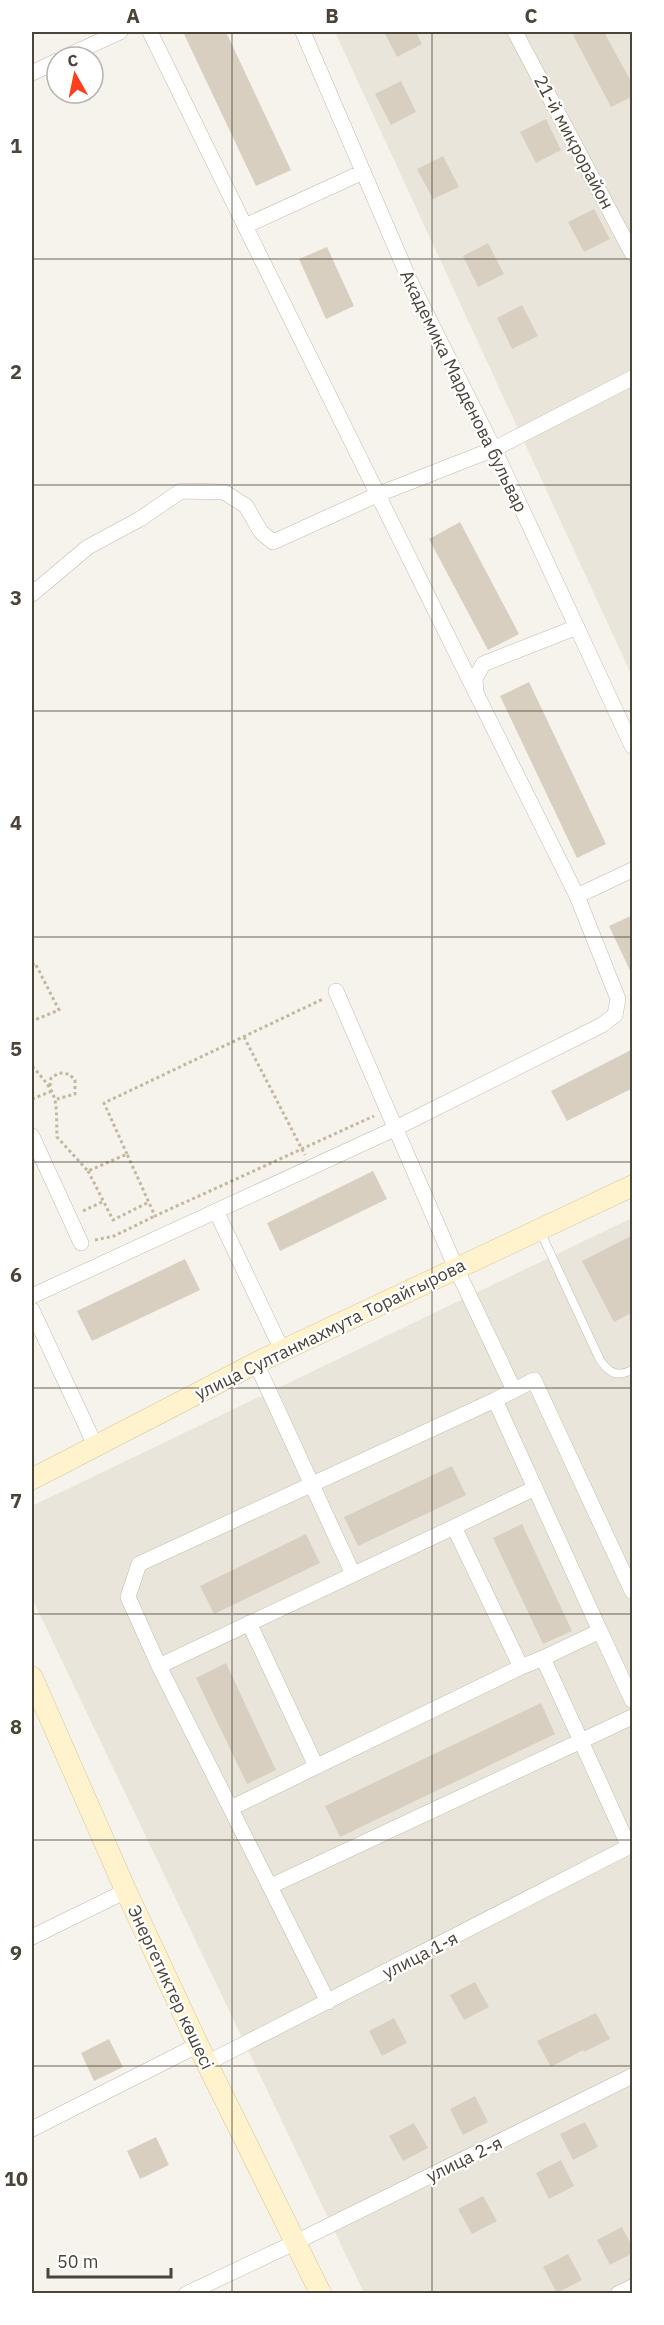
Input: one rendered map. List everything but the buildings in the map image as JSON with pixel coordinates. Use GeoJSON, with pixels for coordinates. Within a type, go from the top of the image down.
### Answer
{"type":"FeatureCollection","features":[{"type":"Feature","properties":{"kind":"main road","name":"улица Султанмахмута Торайгырова"},"geometry":{"type":"LineString","coordinates":[[32,1479],[282,1350],[633,1186]]}},
{"type":"Feature","properties":{"kind":"main road","name":"Энергетиктер көшесі"},"geometry":{"type":"LineString","coordinates":[[32,1677],[38,1711],[321,2294]]}},
{"type":"Feature","properties":{"kind":"street"},"geometry":{"type":"LineString","coordinates":[[91,45],[120,32]]}},
{"type":"Feature","properties":{"kind":"street"},"geometry":{"type":"LineString","coordinates":[[32,1296],[393,1130],[602,1025],[615,1015],[618,999],[577,896],[150,32]]}},
{"type":"Feature","properties":{"kind":"street","name":"Академика Марденова бульвар"},"geometry":{"type":"LineString","coordinates":[[303,32],[410,281],[494,449],[633,747]]}},
{"type":"Feature","properties":{"kind":"street","name":"21-й микрорайон"},"geometry":{"type":"LineString","coordinates":[[515,32],[633,253]]}},
{"type":"Feature","properties":{"kind":"street"},"geometry":{"type":"LineString","coordinates":[[245,226],[363,172]]}},
{"type":"Feature","properties":{"kind":"street"},"geometry":{"type":"LineString","coordinates":[[32,594],[88,547],[140,519],[181,491],[224,492],[246,506],[261,532],[273,542],[379,494],[494,449],[633,378]]}},
{"type":"Feature","properties":{"kind":"street"},"geometry":{"type":"LineString","coordinates":[[476,693],[475,679],[483,664],[577,627]]}},
{"type":"Feature","properties":{"kind":"street"},"geometry":{"type":"LineString","coordinates":[[577,896],[633,870]]}},
{"type":"Feature","properties":{"kind":"street"},"geometry":{"type":"LineString","coordinates":[[331,994],[514,1390]]}},
{"type":"Feature","properties":{"kind":"street"},"geometry":{"type":"LineString","coordinates":[[32,1136],[81,1243]]}},
{"type":"Feature","properties":{"kind":"street"},"geometry":{"type":"LineString","coordinates":[[216,1211],[282,1350]]}},
{"type":"Feature","properties":{"kind":"street"},"geometry":{"type":"LineString","coordinates":[[32,1310],[96,1447]]}},
{"type":"Feature","properties":{"kind":"street"},"geometry":{"type":"LineString","coordinates":[[256,1363],[353,1574]]}},
{"type":"Feature","properties":{"kind":"street"},"geometry":{"type":"LineString","coordinates":[[328,2002],[159,1666],[128,1597],[140,1564],[534,1380],[633,1592]]}},
{"type":"Feature","properties":{"kind":"street"},"geometry":{"type":"LineString","coordinates":[[495,1400],[633,1700]]}},
{"type":"Feature","properties":{"kind":"street"},"geometry":{"type":"LineString","coordinates":[[159,1666],[535,1488]]}},
{"type":"Feature","properties":{"kind":"street"},"geometry":{"type":"LineString","coordinates":[[454,1527],[521,1667]]}},
{"type":"Feature","properties":{"kind":"street"},"geometry":{"type":"LineString","coordinates":[[249,1623],[316,1766]]}},
{"type":"Feature","properties":{"kind":"street"},"geometry":{"type":"LineString","coordinates":[[231,1808],[600,1630]]}},
{"type":"Feature","properties":{"kind":"street"},"geometry":{"type":"LineString","coordinates":[[543,1658],[631,1846]]}},
{"type":"Feature","properties":{"kind":"street"},"geometry":{"type":"LineString","coordinates":[[271,1886],[633,1717]]}},
{"type":"Feature","properties":{"kind":"street","name":"улица 1-я"},"geometry":{"type":"LineString","coordinates":[[32,2129],[328,2002],[631,1846]]}},
{"type":"Feature","properties":{"kind":"street"},"geometry":{"type":"LineString","coordinates":[[32,1937],[126,1891]]}},
{"type":"Feature","properties":{"kind":"street","name":"улица 2-я"},"geometry":{"type":"LineString","coordinates":[[186,2294],[633,2076]]}},
{"type":"Feature","properties":{"kind":"street"},"geometry":{"type":"LineString","coordinates":[[618,2294],[633,2287]]}},
{"type":"Feature","properties":{"kind":"lane"},"geometry":{"type":"LineString","coordinates":[[539,1230],[600,1360],[607,1370],[615,1375],[633,1370]]}},
{"type":"Feature","properties":{"kind":"path"},"geometry":{"type":"LineString","coordinates":[[32,965],[35,963],[59,1010],[32,1021]]}},
{"type":"Feature","properties":{"kind":"path"},"geometry":{"type":"LineString","coordinates":[[155,1216],[104,1103],[331,994]]}},
{"type":"Feature","properties":{"kind":"path"},"geometry":{"type":"LineString","coordinates":[[244,1036],[312,1168]]}},
{"type":"Feature","properties":{"kind":"path"},"geometry":{"type":"LineString","coordinates":[[32,1066],[50,1086],[57,1098],[57,1137],[88,1171],[113,1220],[149,1202]]}},
{"type":"Feature","properties":{"kind":"path"},"geometry":{"type":"LineString","coordinates":[[50,1086],[51,1078],[59,1073],[69,1074],[75,1080],[75,1094],[57,1098]]}},
{"type":"Feature","properties":{"kind":"path"},"geometry":{"type":"LineString","coordinates":[[32,1099],[52,1091]]}},
{"type":"Feature","properties":{"kind":"path"},"geometry":{"type":"LineString","coordinates":[[81,1243],[114,1236],[381,1113],[393,1130]]}},
{"type":"Feature","properties":{"kind":"path"},"geometry":{"type":"LineString","coordinates":[[88,1171],[127,1154]]}},
{"type":"Feature","properties":{"kind":"path"},"geometry":{"type":"LineString","coordinates":[[68,1218],[104,1201]]}},
{"type":"Feature","properties":{"kind":"shaded area"},"geometry":{"type":"Polygon","coordinates":[[[335,32],[632,32],[632,676],[335,32]]]}},
{"type":"Feature","properties":{"kind":"shaded area"},"geometry":{"type":"Polygon","coordinates":[[[632,1218],[632,2293],[364,2293],[32,1598],[32,1506],[632,1218]]]}}]}
